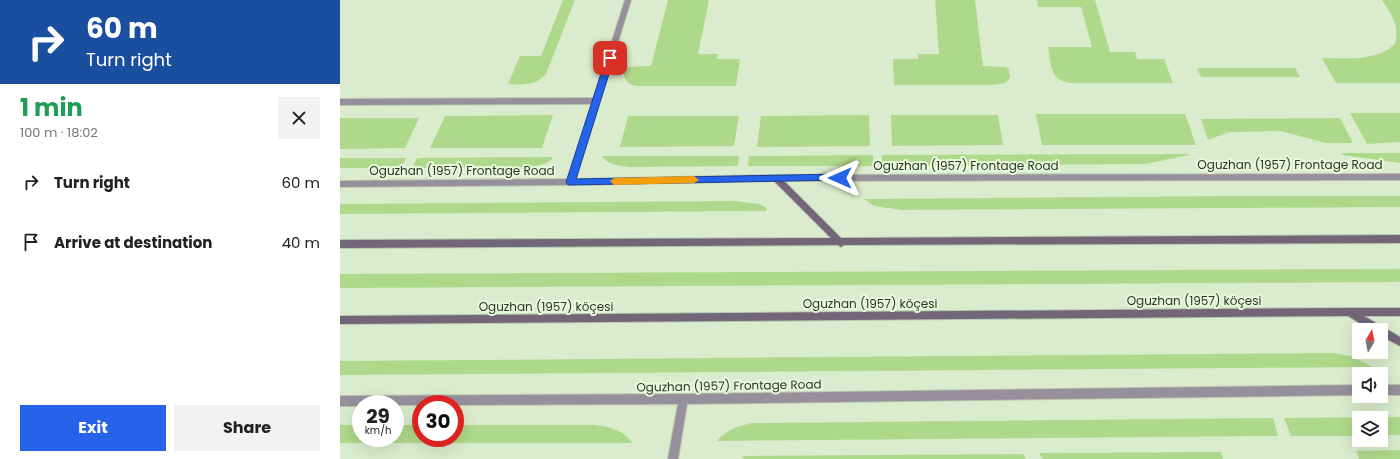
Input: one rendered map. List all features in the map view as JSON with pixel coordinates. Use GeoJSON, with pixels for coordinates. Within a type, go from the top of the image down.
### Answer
{"type":"FeatureCollection","features":[{"type":"Feature","properties":{"kind":"main road"},"geometry":{"type":"LineString","coordinates":[[776,178],[841,243]]}},
{"type":"Feature","properties":{"kind":"main road"},"geometry":{"type":"LineString","coordinates":[[340,244],[841,243],[1400,239]]}},
{"type":"Feature","properties":{"kind":"main road"},"geometry":{"type":"LineString","coordinates":[[1347,312],[1366,323]]}},
{"type":"Feature","properties":{"kind":"main road","name":"Oguzhan (1957) köçesi"},"geometry":{"type":"LineString","coordinates":[[340,320],[1400,312]]}},
{"type":"Feature","properties":{"kind":"main road"},"geometry":{"type":"LineString","coordinates":[[1388,335],[1400,342]]}},
{"type":"Feature","properties":{"kind":"street"},"geometry":{"type":"LineString","coordinates":[[571,182],[628,0]]}},
{"type":"Feature","properties":{"kind":"street"},"geometry":{"type":"LineString","coordinates":[[340,102],[596,101]]}},
{"type":"Feature","properties":{"kind":"street","name":"Oguzhan (1957) Frontage Road"},"geometry":{"type":"LineString","coordinates":[[340,184],[776,178],[1400,177]]}},
{"type":"Feature","properties":{"kind":"street","name":"Oguzhan (1957) Frontage Road"},"geometry":{"type":"LineString","coordinates":[[340,401],[683,399],[1352,390]]}},
{"type":"Feature","properties":{"kind":"street"},"geometry":{"type":"LineString","coordinates":[[1388,390],[1400,390]]}},
{"type":"Feature","properties":{"kind":"street"},"geometry":{"type":"LineString","coordinates":[[673,459],[683,399]]}},
{"type":"Feature","properties":{"kind":"green space"},"geometry":{"type":"Polygon","coordinates":[[[563,0],[575,0],[546,74],[533,83],[508,84],[520,56],[541,56],[563,0]]]}},
{"type":"Feature","properties":{"kind":"green space"},"geometry":{"type":"Polygon","coordinates":[[[668,0],[709,0],[698,54],[718,54],[717,59],[740,59],[736,86],[639,86],[626,81],[624,75],[625,67],[651,66],[668,0]]]}},
{"type":"Feature","properties":{"kind":"green space"},"geometry":{"type":"Polygon","coordinates":[[[935,0],[975,0],[983,66],[1004,67],[1009,69],[1010,78],[1005,83],[993,85],[894,85],[893,59],[918,59],[918,54],[939,54],[935,0]]]}},
{"type":"Feature","properties":{"kind":"green space"},"geometry":{"type":"Polygon","coordinates":[[[1037,0],[1095,0],[1110,52],[1135,52],[1137,59],[1164,59],[1173,83],[1070,83],[1058,78],[1052,70],[1048,47],[1092,47],[1081,7],[1038,7],[1037,0]]]}},
{"type":"Feature","properties":{"kind":"green space"},"geometry":{"type":"Polygon","coordinates":[[[1382,0],[1400,0],[1400,83],[1336,83],[1322,58],[1361,58],[1379,54],[1395,44],[1396,27],[1392,16],[1382,0]]]}},
{"type":"Feature","properties":{"kind":"green space"},"geometry":{"type":"Polygon","coordinates":[[[1197,68],[1295,68],[1300,77],[1201,77],[1197,68]]]}},
{"type":"Feature","properties":{"kind":"green space"},"geometry":{"type":"Polygon","coordinates":[[[1350,113],[1400,113],[1400,142],[1367,144],[1350,113]]]}},
{"type":"Feature","properties":{"kind":"green space"},"geometry":{"type":"Polygon","coordinates":[[[1036,114],[1185,114],[1196,145],[1042,145],[1036,114]]]}},
{"type":"Feature","properties":{"kind":"green space"},"geometry":{"type":"Polygon","coordinates":[[[553,115],[542,148],[430,148],[445,116],[553,115]]]}},
{"type":"Feature","properties":{"kind":"green space"},"geometry":{"type":"Polygon","coordinates":[[[869,115],[870,146],[757,147],[761,116],[869,115]]]}},
{"type":"Feature","properties":{"kind":"green space"},"geometry":{"type":"Polygon","coordinates":[[[891,115],[998,115],[1003,145],[892,146],[891,115]]]}},
{"type":"Feature","properties":{"kind":"green space"},"geometry":{"type":"Polygon","coordinates":[[[628,116],[739,116],[734,146],[620,147],[628,116]]]}},
{"type":"Feature","properties":{"kind":"green space"},"geometry":{"type":"Polygon","coordinates":[[[340,118],[419,118],[405,148],[340,149],[340,118]]]}},
{"type":"Feature","properties":{"kind":"green space"},"geometry":{"type":"Polygon","coordinates":[[[1340,118],[1353,143],[1326,143],[1280,131],[1229,132],[1208,140],[1201,119],[1340,118]]]}},
{"type":"Feature","properties":{"kind":"green space"},"geometry":{"type":"Polygon","coordinates":[[[1342,153],[1400,153],[1400,163],[1343,155],[1342,153]]]}},
{"type":"Feature","properties":{"kind":"green space"},"geometry":{"type":"Polygon","coordinates":[[[873,155],[874,166],[748,166],[749,156],[873,155]]]}},
{"type":"Feature","properties":{"kind":"green space"},"geometry":{"type":"Polygon","coordinates":[[[882,155],[1189,155],[1145,164],[882,166],[882,155]]]}},
{"type":"Feature","properties":{"kind":"green space"},"geometry":{"type":"Polygon","coordinates":[[[602,156],[739,156],[738,166],[628,167],[610,163],[602,156]]]}},
{"type":"Feature","properties":{"kind":"green space"},"geometry":{"type":"Polygon","coordinates":[[[553,157],[548,162],[537,166],[526,167],[412,168],[417,158],[553,157]]]}},
{"type":"Feature","properties":{"kind":"green space"},"geometry":{"type":"Polygon","coordinates":[[[340,158],[406,158],[401,168],[340,168],[340,158]]]}},
{"type":"Feature","properties":{"kind":"green space"},"geometry":{"type":"Polygon","coordinates":[[[1400,196],[1400,207],[902,210],[874,206],[864,199],[1400,196]]]}},
{"type":"Feature","properties":{"kind":"green space"},"geometry":{"type":"Polygon","coordinates":[[[735,201],[759,204],[767,208],[766,211],[340,214],[340,204],[735,201]]]}},
{"type":"Feature","properties":{"kind":"green space"},"geometry":{"type":"Polygon","coordinates":[[[1400,269],[1400,282],[340,288],[340,274],[1400,269]]]}},
{"type":"Feature","properties":{"kind":"green space"},"geometry":{"type":"Polygon","coordinates":[[[1333,353],[1351,356],[1352,359],[1357,359],[1372,367],[340,375],[340,361],[1333,353]]]}},
{"type":"Feature","properties":{"kind":"green space"},"geometry":{"type":"Polygon","coordinates":[[[1352,417],[1352,436],[1291,436],[1284,418],[1352,417]]]}},
{"type":"Feature","properties":{"kind":"green space"},"geometry":{"type":"Polygon","coordinates":[[[1388,417],[1400,417],[1400,435],[1388,435],[1388,417]]]}},
{"type":"Feature","properties":{"kind":"green space"},"geometry":{"type":"Polygon","coordinates":[[[1273,418],[1278,436],[717,441],[724,434],[733,429],[752,423],[1273,418]]]}},
{"type":"Feature","properties":{"kind":"green space"},"geometry":{"type":"Polygon","coordinates":[[[340,425],[352,425],[352,443],[340,443],[340,425]]]}},
{"type":"Feature","properties":{"kind":"green space"},"geometry":{"type":"Polygon","coordinates":[[[404,425],[412,425],[412,443],[404,443],[404,425]]]}},
{"type":"Feature","properties":{"kind":"green space"},"geometry":{"type":"Polygon","coordinates":[[[464,425],[595,425],[621,432],[632,443],[464,443],[464,425]]]}},
{"type":"Feature","properties":{"kind":"green space"},"geometry":{"type":"Polygon","coordinates":[[[1400,450],[1400,459],[1359,459],[1356,451],[1400,450]]]}},
{"type":"Feature","properties":{"kind":"green space"},"geometry":{"type":"Polygon","coordinates":[[[1221,452],[1223,459],[1043,459],[1039,453],[1221,452]]]}},
{"type":"Feature","properties":{"kind":"green space"},"geometry":{"type":"Polygon","coordinates":[[[1023,454],[1026,459],[744,459],[742,456],[1023,454]]]}},
{"type":"Feature","properties":{"kind":"slow traffic"},"geometry":{"type":"LineString","coordinates":[[614,181],[694,180]]}},
{"type":"Feature","properties":{"kind":"route"},"geometry":{"type":"LineString","coordinates":[[610,58],[571,182],[840,178]]}}]}
